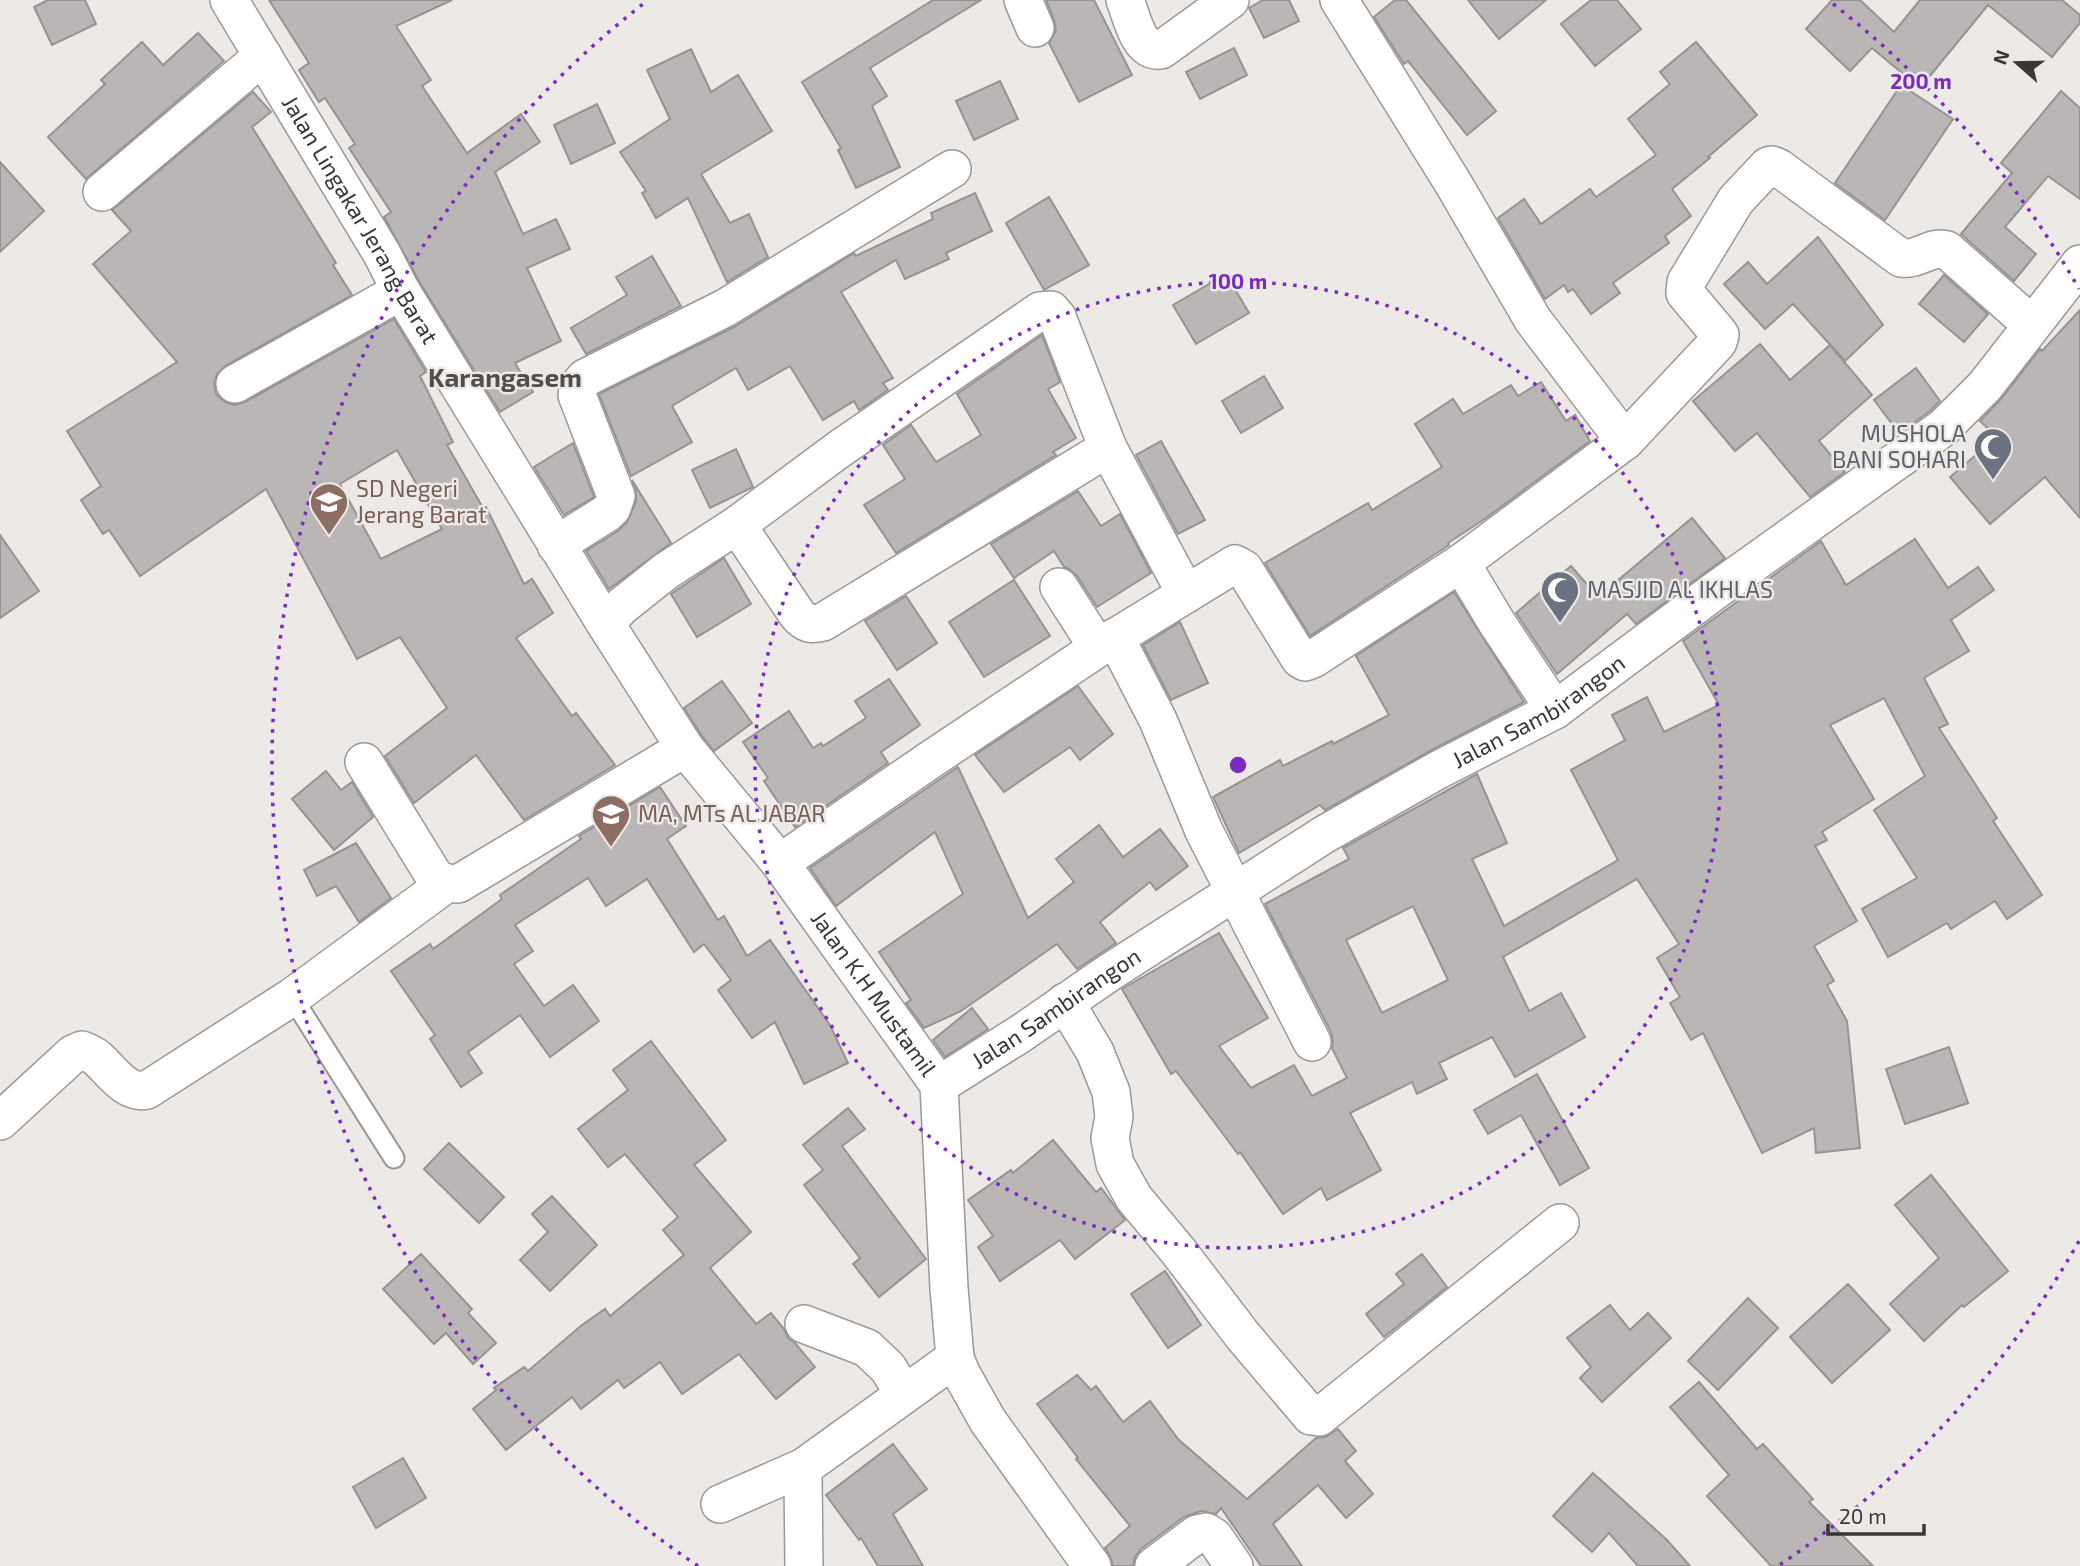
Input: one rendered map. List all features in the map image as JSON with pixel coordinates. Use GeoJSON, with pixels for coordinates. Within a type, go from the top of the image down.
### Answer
{"type":"FeatureCollection","features":[{"type":"Feature","properties":{"kind":"street","name":"Jalan Lingakar Jerang Barat"},"geometry":{"type":"LineString","coordinates":[[229,0],[382,254],[401,291],[556,545]]}},
{"type":"Feature","properties":{"kind":"street"},"geometry":{"type":"LineString","coordinates":[[1125,0],[1142,42],[1147,48],[1156,51],[1230,0]]}},
{"type":"Feature","properties":{"kind":"street"},"geometry":{"type":"LineString","coordinates":[[1339,0],[1454,183],[1533,320],[1625,441]]}},
{"type":"Feature","properties":{"kind":"street"},"geometry":{"type":"LineString","coordinates":[[102,192],[263,56]]}},
{"type":"Feature","properties":{"kind":"street"},"geometry":{"type":"LineString","coordinates":[[780,863],[1107,643],[1232,565],[1241,566],[1300,659],[1305,662],[1461,563],[1625,441],[1718,342],[1720,335],[1685,293],[1686,282],[1736,200],[1768,166],[1779,167],[1901,258],[1908,259],[1940,248],[1947,250],[2032,325]]}},
{"type":"Feature","properties":{"kind":"street"},"geometry":{"type":"LineString","coordinates":[[556,545],[607,513],[616,496],[577,395],[579,385],[585,378],[725,307],[952,169]]}},
{"type":"Feature","properties":{"kind":"street","name":"Jalan Sambirangon"},"geometry":{"type":"LineString","coordinates":[[939,1085],[1325,834],[1404,789],[1555,710],[1716,590],[1944,427],[1985,386],[2080,264]]}},
{"type":"Feature","properties":{"kind":"street"},"geometry":{"type":"LineString","coordinates":[[235,384],[401,291]]}},
{"type":"Feature","properties":{"kind":"street"},"geometry":{"type":"LineString","coordinates":[[605,623],[666,571],[737,525],[838,450],[1033,315],[1046,310],[1057,317],[1108,448],[1186,594]]}},
{"type":"Feature","properties":{"kind":"street"},"geometry":{"type":"LineString","coordinates":[[737,525],[797,614],[806,623],[814,624],[823,622],[1108,448]]}},
{"type":"Feature","properties":{"kind":"street","name":"Jalan K.H Mustamil"},"geometry":{"type":"LineString","coordinates":[[556,545],[685,748],[780,863],[939,1085],[955,1358],[988,1421],[1092,1566]]}},
{"type":"Feature","properties":{"kind":"street"},"geometry":{"type":"LineString","coordinates":[[1461,563],[1555,710]]}},
{"type":"Feature","properties":{"kind":"street"},"geometry":{"type":"LineString","coordinates":[[1059,587],[1107,643],[1158,720],[1194,809],[1312,1042]]}},
{"type":"Feature","properties":{"kind":"street"},"geometry":{"type":"LineString","coordinates":[[364,762],[436,879],[458,884],[685,748]]}},
{"type":"Feature","properties":{"kind":"street"},"geometry":{"type":"LineString","coordinates":[[0,1121],[73,1054],[82,1050],[94,1055],[129,1088],[138,1092],[147,1090],[292,997],[447,883]]}},
{"type":"Feature","properties":{"kind":"street"},"geometry":{"type":"LineString","coordinates":[[1065,1002],[1096,1052],[1111,1091],[1114,1117],[1110,1138],[1115,1164],[1134,1198],[1243,1336],[1311,1416],[1319,1417],[1560,1223]]}},
{"type":"Feature","properties":{"kind":"street"},"geometry":{"type":"LineString","coordinates":[[804,1324],[867,1348],[888,1368],[904,1394]]}},
{"type":"Feature","properties":{"kind":"street"},"geometry":{"type":"LineString","coordinates":[[720,1504],[804,1466],[955,1358]]}},
{"type":"Feature","properties":{"kind":"street"},"geometry":{"type":"LineString","coordinates":[[804,1466],[804,1566]]}},
{"type":"Feature","properties":{"kind":"street"},"geometry":{"type":"LineString","coordinates":[[1154,1566],[1197,1534],[1206,1532],[1214,1537],[1234,1566]]}},
{"type":"Feature","properties":{"kind":"lane"},"geometry":{"type":"LineString","coordinates":[[292,997],[394,1158]]}},
{"type":"Feature","properties":{"kind":"building"},"geometry":{"type":"Polygon","coordinates":[[[48,0],[85,0],[96,24],[52,45],[34,7],[48,0]]]}},
{"type":"Feature","properties":{"kind":"building"},"geometry":{"type":"Polygon","coordinates":[[[269,0],[452,0],[396,26],[431,80],[422,86],[467,153],[521,114],[540,142],[495,172],[523,234],[556,219],[570,249],[527,268],[561,341],[515,363],[533,392],[500,412],[419,281],[384,217],[391,212],[349,148],[355,144],[325,98],[319,102],[299,70],[309,63],[269,0]]]}},
{"type":"Feature","properties":{"kind":"building"},"geometry":{"type":"Polygon","coordinates":[[[933,0],[981,0],[870,68],[887,96],[872,106],[900,167],[856,188],[838,150],[841,148],[802,82],[933,0]]]}},
{"type":"Feature","properties":{"kind":"building"},"geometry":{"type":"Polygon","coordinates":[[[1046,0],[1094,0],[1132,75],[1079,102],[1049,43],[1056,30],[1046,0]]]}},
{"type":"Feature","properties":{"kind":"building"},"geometry":{"type":"Polygon","coordinates":[[[1263,0],[1289,0],[1299,21],[1264,38],[1249,8],[1263,0]]]}},
{"type":"Feature","properties":{"kind":"building"},"geometry":{"type":"Polygon","coordinates":[[[1395,0],[1406,0],[1496,111],[1467,135],[1408,61],[1404,64],[1374,17],[1395,0]]]}},
{"type":"Feature","properties":{"kind":"building"},"geometry":{"type":"Polygon","coordinates":[[[1468,0],[1546,0],[1499,39],[1468,0]]]}},
{"type":"Feature","properties":{"kind":"building"},"geometry":{"type":"Polygon","coordinates":[[[1591,0],[1617,0],[1641,29],[1595,66],[1561,24],[1591,0]]]}},
{"type":"Feature","properties":{"kind":"building"},"geometry":{"type":"Polygon","coordinates":[[[1832,0],[1860,0],[1894,32],[1920,0],[2062,0],[2080,15],[2080,23],[2052,57],[1988,5],[1920,88],[1872,48],[1850,71],[1806,29],[1832,0]]]}},
{"type":"Feature","properties":{"kind":"building"},"geometry":{"type":"Polygon","coordinates":[[[198,33],[224,61],[86,179],[48,137],[105,84],[101,80],[142,42],[163,65],[198,33]]]}},
{"type":"Feature","properties":{"kind":"building"},"geometry":{"type":"Polygon","coordinates":[[[1696,42],[1757,115],[1672,189],[1691,216],[1665,236],[1669,243],[1613,283],[1620,293],[1591,314],[1573,289],[1568,292],[1564,285],[1545,299],[1498,218],[1524,199],[1541,224],[1590,189],[1596,197],[1656,155],[1628,119],[1670,84],[1660,72],[1696,42]]]}},
{"type":"Feature","properties":{"kind":"building"},"geometry":{"type":"Polygon","coordinates":[[[1234,48],[1247,75],[1200,99],[1186,72],[1234,48]]]}},
{"type":"Feature","properties":{"kind":"building"},"geometry":{"type":"Polygon","coordinates":[[[691,49],[711,92],[738,75],[772,131],[701,174],[730,223],[749,214],[768,257],[727,282],[688,198],[656,218],[642,193],[646,191],[620,152],[670,119],[647,70],[691,49]]]}},
{"type":"Feature","properties":{"kind":"building"},"geometry":{"type":"Polygon","coordinates":[[[1000,81],[1018,119],[974,140],[956,101],[1000,81]]]}},
{"type":"Feature","properties":{"kind":"building"},"geometry":{"type":"Polygon","coordinates":[[[1901,85],[1953,119],[1885,220],[1835,183],[1901,85]]]}},
{"type":"Feature","properties":{"kind":"building"},"geometry":{"type":"Polygon","coordinates":[[[2061,91],[2080,108],[2080,199],[2048,176],[2005,227],[2036,254],[2014,281],[1961,234],[2012,173],[2001,163],[2061,91]]]}},
{"type":"Feature","properties":{"kind":"building"},"geometry":{"type":"Polygon","coordinates":[[[253,92],[271,112],[252,127],[336,263],[333,265],[352,295],[225,366],[217,374],[214,383],[216,394],[225,402],[235,405],[245,402],[394,319],[426,372],[420,376],[453,442],[447,445],[483,508],[486,507],[524,584],[532,579],[553,613],[516,638],[572,716],[576,713],[615,765],[524,820],[476,755],[414,803],[385,756],[447,708],[400,637],[357,659],[266,489],[140,576],[109,530],[103,534],[81,500],[101,486],[67,431],[177,362],[93,264],[131,231],[112,210],[253,92]],[[397,450],[340,484],[381,559],[442,529],[397,450]]]}},
{"type":"Feature","properties":{"kind":"building"},"geometry":{"type":"Polygon","coordinates":[[[597,104],[615,143],[571,164],[554,125],[597,104]]]}},
{"type":"Feature","properties":{"kind":"building"},"geometry":{"type":"Polygon","coordinates":[[[0,162],[44,211],[0,252],[0,162]]]}},
{"type":"Feature","properties":{"kind":"building"},"geometry":{"type":"Polygon","coordinates":[[[975,193],[992,231],[946,253],[949,259],[905,279],[896,260],[841,292],[893,378],[883,383],[888,390],[859,410],[854,401],[823,420],[790,366],[748,390],[736,368],[672,406],[692,442],[631,476],[599,394],[734,327],[854,253],[856,256],[933,219],[931,213],[975,193]]]}},
{"type":"Feature","properties":{"kind":"building"},"geometry":{"type":"Polygon","coordinates":[[[1049,197],[1089,265],[1044,290],[1006,223],[1049,197]]]}},
{"type":"Feature","properties":{"kind":"building"},"geometry":{"type":"Polygon","coordinates":[[[1818,237],[1883,325],[1845,361],[1793,304],[1765,329],[1724,284],[1748,262],[1767,284],[1818,237]]]}},
{"type":"Feature","properties":{"kind":"building"},"geometry":{"type":"Polygon","coordinates":[[[652,256],[681,306],[586,354],[571,328],[627,295],[616,277],[652,256]]]}},
{"type":"Feature","properties":{"kind":"building"},"geometry":{"type":"Polygon","coordinates":[[[1226,274],[1249,313],[1196,344],[1173,305],[1226,274]]]}},
{"type":"Feature","properties":{"kind":"building"},"geometry":{"type":"Polygon","coordinates":[[[1944,275],[1988,314],[1964,342],[1919,304],[1944,275]]]}},
{"type":"Feature","properties":{"kind":"building"},"geometry":{"type":"Polygon","coordinates":[[[2080,310],[2080,518],[2045,477],[1990,524],[1950,477],[1997,437],[1980,421],[2040,349],[2042,351],[2080,310]]]}},
{"type":"Feature","properties":{"kind":"building"},"geometry":{"type":"Polygon","coordinates":[[[1042,335],[1060,382],[1048,389],[1076,438],[1053,452],[1056,455],[896,553],[864,505],[905,479],[883,445],[911,425],[936,462],[981,435],[957,394],[1042,335]]]}},
{"type":"Feature","properties":{"kind":"building"},"geometry":{"type":"Polygon","coordinates":[[[1760,344],[1790,380],[1830,345],[1872,395],[1819,441],[1845,472],[1810,497],[1757,433],[1735,451],[1693,401],[1760,344]]]}},
{"type":"Feature","properties":{"kind":"building"},"geometry":{"type":"Polygon","coordinates":[[[1916,368],[1940,401],[1899,433],[1874,400],[1916,368]]]}},
{"type":"Feature","properties":{"kind":"building"},"geometry":{"type":"Polygon","coordinates":[[[1264,376],[1283,408],[1241,433],[1222,401],[1264,376]]]}},
{"type":"Feature","properties":{"kind":"building"},"geometry":{"type":"Polygon","coordinates":[[[1541,382],[1566,421],[1575,415],[1590,441],[1448,543],[1449,545],[1310,636],[1265,563],[1368,503],[1372,510],[1442,467],[1415,424],[1453,399],[1463,414],[1511,385],[1518,396],[1541,382]]]}},
{"type":"Feature","properties":{"kind":"building"},"geometry":{"type":"Polygon","coordinates":[[[1161,441],[1205,520],[1178,534],[1136,455],[1161,441]]]}},
{"type":"Feature","properties":{"kind":"building"},"geometry":{"type":"Polygon","coordinates":[[[573,443],[594,497],[564,515],[534,467],[573,443]]]}},
{"type":"Feature","properties":{"kind":"building"},"geometry":{"type":"Polygon","coordinates":[[[736,449],[753,487],[710,508],[692,470],[736,449]]]}},
{"type":"Feature","properties":{"kind":"building"},"geometry":{"type":"Polygon","coordinates":[[[632,480],[671,543],[609,589],[586,551],[618,531],[627,522],[636,502],[636,489],[632,480]]]}},
{"type":"Feature","properties":{"kind":"building"},"geometry":{"type":"Polygon","coordinates":[[[1078,491],[1101,526],[1120,514],[1151,573],[1097,607],[1077,576],[1064,567],[1054,551],[1014,578],[991,544],[1078,491]]]}},
{"type":"Feature","properties":{"kind":"building"},"geometry":{"type":"Polygon","coordinates":[[[1692,518],[1725,558],[1636,624],[1627,614],[1557,674],[1516,613],[1571,566],[1598,597],[1692,518]]]}},
{"type":"Feature","properties":{"kind":"building"},"geometry":{"type":"Polygon","coordinates":[[[0,535],[39,591],[0,618],[0,535]]]}},
{"type":"Feature","properties":{"kind":"building"},"geometry":{"type":"Polygon","coordinates":[[[1915,539],[1948,588],[1978,567],[1994,590],[1951,620],[1969,651],[1924,678],[1948,724],[1939,728],[1997,818],[1993,821],[2042,895],[2007,919],[1995,901],[1951,929],[1947,923],[1888,957],[1862,909],[1917,878],[1874,810],[1925,776],[1884,698],[1830,725],[1874,799],[1822,832],[1827,840],[1815,846],[1857,921],[1814,946],[1834,981],[1827,985],[1847,1021],[1860,1148],[1816,1153],[1814,1128],[1762,1153],[1703,1033],[1691,1040],[1670,1003],[1680,997],[1657,958],[1679,944],[1637,879],[1503,957],[1529,1011],[1561,993],[1585,1037],[1515,1077],[1492,1037],[1439,1063],[1447,1079],[1417,1094],[1412,1082],[1350,1113],[1381,1170],[1327,1200],[1321,1188],[1283,1214],[1240,1152],[1238,1154],[1176,1071],[1171,1074],[1122,989],[1219,933],[1268,1018],[1219,1046],[1251,1088],[1294,1065],[1312,1096],[1347,1078],[1332,1048],[1331,1032],[1265,904],[1349,859],[1343,848],[1477,774],[1507,843],[1472,859],[1504,926],[1618,860],[1571,770],[1625,740],[1612,715],[1647,697],[1664,732],[1719,705],[1683,641],[1821,541],[1846,585],[1915,539]],[[1413,906],[1346,940],[1382,1013],[1448,980],[1413,906]]]}},
{"type":"Feature","properties":{"kind":"building"},"geometry":{"type":"Polygon","coordinates":[[[724,558],[751,604],[697,637],[671,594],[724,558]]]}},
{"type":"Feature","properties":{"kind":"building"},"geometry":{"type":"Polygon","coordinates":[[[1014,580],[1050,636],[984,677],[949,622],[1014,580]]]}},
{"type":"Feature","properties":{"kind":"building"},"geometry":{"type":"Polygon","coordinates":[[[1454,592],[1524,702],[1325,810],[1320,805],[1239,853],[1213,797],[1280,760],[1283,766],[1389,715],[1356,656],[1454,592]]]}},
{"type":"Feature","properties":{"kind":"building"},"geometry":{"type":"Polygon","coordinates":[[[906,596],[937,643],[897,670],[865,621],[906,596]]]}},
{"type":"Feature","properties":{"kind":"building"},"geometry":{"type":"Polygon","coordinates":[[[1180,622],[1208,683],[1171,700],[1143,645],[1180,622]]]}},
{"type":"Feature","properties":{"kind":"building"},"geometry":{"type":"Polygon","coordinates":[[[889,679],[920,725],[881,752],[888,763],[795,827],[764,781],[768,778],[743,742],[789,711],[813,748],[821,743],[823,746],[866,718],[855,701],[889,679]]]}},
{"type":"Feature","properties":{"kind":"building"},"geometry":{"type":"Polygon","coordinates":[[[722,681],[752,723],[714,751],[684,708],[722,681]]]}},
{"type":"Feature","properties":{"kind":"building"},"geometry":{"type":"Polygon","coordinates":[[[1078,686],[1113,734],[1080,760],[1070,747],[1004,792],[975,755],[1078,686]]]}},
{"type":"Feature","properties":{"kind":"building"},"geometry":{"type":"Polygon","coordinates":[[[958,767],[1028,918],[1074,882],[1056,859],[1099,825],[1123,857],[1160,829],[1188,866],[1156,890],[1150,882],[1100,922],[1116,943],[1077,969],[1057,944],[961,1011],[924,1028],[906,1003],[911,1000],[879,952],[963,894],[935,832],[836,906],[810,868],[958,767]]]}},
{"type":"Feature","properties":{"kind":"building"},"geometry":{"type":"Polygon","coordinates":[[[326,771],[341,790],[352,782],[373,817],[334,850],[292,799],[326,771]]]}},
{"type":"Feature","properties":{"kind":"building"},"geometry":{"type":"Polygon","coordinates":[[[660,787],[686,826],[667,839],[718,920],[724,916],[747,956],[770,940],[830,1025],[848,1063],[804,1084],[775,1022],[752,1038],[718,990],[731,980],[704,944],[694,952],[647,879],[606,906],[588,878],[515,925],[533,951],[514,964],[544,1006],[573,985],[599,1021],[550,1057],[520,1015],[468,1052],[482,1073],[461,1087],[430,1039],[435,1035],[391,971],[430,944],[433,949],[502,899],[500,895],[581,839],[579,836],[660,787]]]}},
{"type":"Feature","properties":{"kind":"building"},"geometry":{"type":"Polygon","coordinates":[[[356,843],[391,898],[359,922],[336,886],[317,896],[304,870],[356,843]]]}},
{"type":"Feature","properties":{"kind":"building"},"geometry":{"type":"Polygon","coordinates":[[[972,1008],[988,1029],[945,1057],[933,1040],[972,1008]]]}},
{"type":"Feature","properties":{"kind":"building"},"geometry":{"type":"Polygon","coordinates":[[[651,1041],[726,1140],[694,1165],[751,1232],[710,1268],[756,1324],[771,1313],[788,1338],[815,1367],[776,1399],[739,1354],[682,1394],[660,1362],[624,1388],[618,1380],[581,1409],[572,1397],[506,1450],[473,1409],[496,1390],[494,1388],[524,1367],[528,1371],[605,1309],[610,1316],[684,1255],[663,1230],[678,1217],[625,1154],[608,1167],[578,1129],[628,1090],[613,1070],[651,1041]]]}},
{"type":"Feature","properties":{"kind":"building"},"geometry":{"type":"Polygon","coordinates":[[[1949,1047],[1968,1103],[1905,1124],[1886,1069],[1949,1047]]]}},
{"type":"Feature","properties":{"kind":"building"},"geometry":{"type":"Polygon","coordinates":[[[1537,1074],[1589,1168],[1560,1185],[1521,1115],[1488,1134],[1474,1110],[1537,1074]]]}},
{"type":"Feature","properties":{"kind":"building"},"geometry":{"type":"Polygon","coordinates":[[[848,1108],[865,1129],[842,1146],[926,1259],[879,1297],[853,1264],[860,1258],[804,1185],[823,1170],[803,1145],[848,1108]]]}},
{"type":"Feature","properties":{"kind":"building"},"geometry":{"type":"Polygon","coordinates":[[[1053,1140],[1096,1192],[1101,1188],[1125,1220],[1075,1259],[1060,1240],[1000,1281],[978,1247],[993,1236],[968,1200],[1011,1170],[1013,1173],[1053,1140]]]}},
{"type":"Feature","properties":{"kind":"building"},"geometry":{"type":"Polygon","coordinates":[[[449,1143],[504,1197],[479,1223],[424,1169],[449,1143]]]}},
{"type":"Feature","properties":{"kind":"building"},"geometry":{"type":"Polygon","coordinates":[[[1931,1175],[2008,1271],[1964,1307],[1962,1305],[1924,1341],[1890,1304],[1939,1258],[1895,1205],[1931,1175]]]}},
{"type":"Feature","properties":{"kind":"building"},"geometry":{"type":"Polygon","coordinates":[[[552,1196],[597,1245],[550,1291],[520,1260],[548,1232],[532,1214],[552,1196]]]}},
{"type":"Feature","properties":{"kind":"building"},"geometry":{"type":"Polygon","coordinates":[[[421,1254],[472,1309],[468,1313],[496,1343],[473,1364],[446,1333],[434,1344],[383,1289],[421,1254]]]}},
{"type":"Feature","properties":{"kind":"building"},"geometry":{"type":"Polygon","coordinates":[[[1422,1254],[1447,1287],[1384,1337],[1366,1314],[1404,1284],[1396,1274],[1422,1254]]]}},
{"type":"Feature","properties":{"kind":"building"},"geometry":{"type":"Polygon","coordinates":[[[1165,1271],[1201,1325],[1168,1348],[1131,1294],[1165,1271]]]}},
{"type":"Feature","properties":{"kind":"building"},"geometry":{"type":"Polygon","coordinates":[[[1848,1284],[1890,1330],[1832,1383],[1790,1337],[1848,1284]]]}},
{"type":"Feature","properties":{"kind":"building"},"geometry":{"type":"Polygon","coordinates":[[[1748,1298],[1778,1328],[1718,1390],[1688,1361],[1748,1298]]]}},
{"type":"Feature","properties":{"kind":"building"},"geometry":{"type":"Polygon","coordinates":[[[1610,1305],[1630,1330],[1648,1313],[1671,1338],[1602,1402],[1580,1378],[1591,1367],[1567,1338],[1610,1305]]]}},
{"type":"Feature","properties":{"kind":"building"},"geometry":{"type":"Polygon","coordinates":[[[1077,1375],[1091,1390],[1096,1386],[1123,1422],[1150,1401],[1178,1439],[1247,1499],[1316,1438],[1325,1437],[1338,1429],[1356,1451],[1345,1461],[1373,1494],[1346,1518],[1318,1485],[1273,1524],[1302,1566],[1261,1566],[1221,1508],[1216,1514],[1201,1511],[1184,1517],[1141,1549],[1133,1566],[1113,1566],[1105,1548],[1130,1526],[1076,1459],[1078,1458],[1037,1404],[1077,1375]]]}},
{"type":"Feature","properties":{"kind":"building"},"geometry":{"type":"Polygon","coordinates":[[[1699,1382],[1757,1449],[1763,1444],[1813,1499],[1809,1502],[1873,1566],[1771,1566],[1707,1496],[1729,1475],[1670,1407],[1699,1382]]]}},
{"type":"Feature","properties":{"kind":"building"},"geometry":{"type":"Polygon","coordinates":[[[893,1444],[927,1489],[893,1514],[923,1566],[878,1566],[861,1538],[859,1540],[826,1495],[893,1444]]]}},
{"type":"Feature","properties":{"kind":"building"},"geometry":{"type":"Polygon","coordinates":[[[403,1458],[426,1498],[376,1528],[353,1487],[403,1458]]]}},
{"type":"Feature","properties":{"kind":"building"},"geometry":{"type":"Polygon","coordinates":[[[1593,1473],[1667,1540],[1690,1566],[1638,1566],[1609,1533],[1592,1552],[1553,1516],[1593,1473]]]}},
{"type":"Feature","properties":{"kind":"place","name":"MUSHOLA BANI SOHARI"},"geometry":{"type":"Point","coordinates":[1993,481]}},
{"type":"Feature","properties":{"kind":"place","name":"SD Negeri Jerang Barat"},"geometry":{"type":"Point","coordinates":[329,536]}},
{"type":"Feature","properties":{"kind":"place","name":"MASJID AL IKHLAS"},"geometry":{"type":"Point","coordinates":[1560,624]}},
{"type":"Feature","properties":{"kind":"place","name":"MA, MTs AL JABAR"},"geometry":{"type":"Point","coordinates":[611,848]}},
{"type":"Feature","properties":{"kind":"district","name":"Karangasem"},"geometry":{"type":"Point","coordinates":[505,378]}}]}
